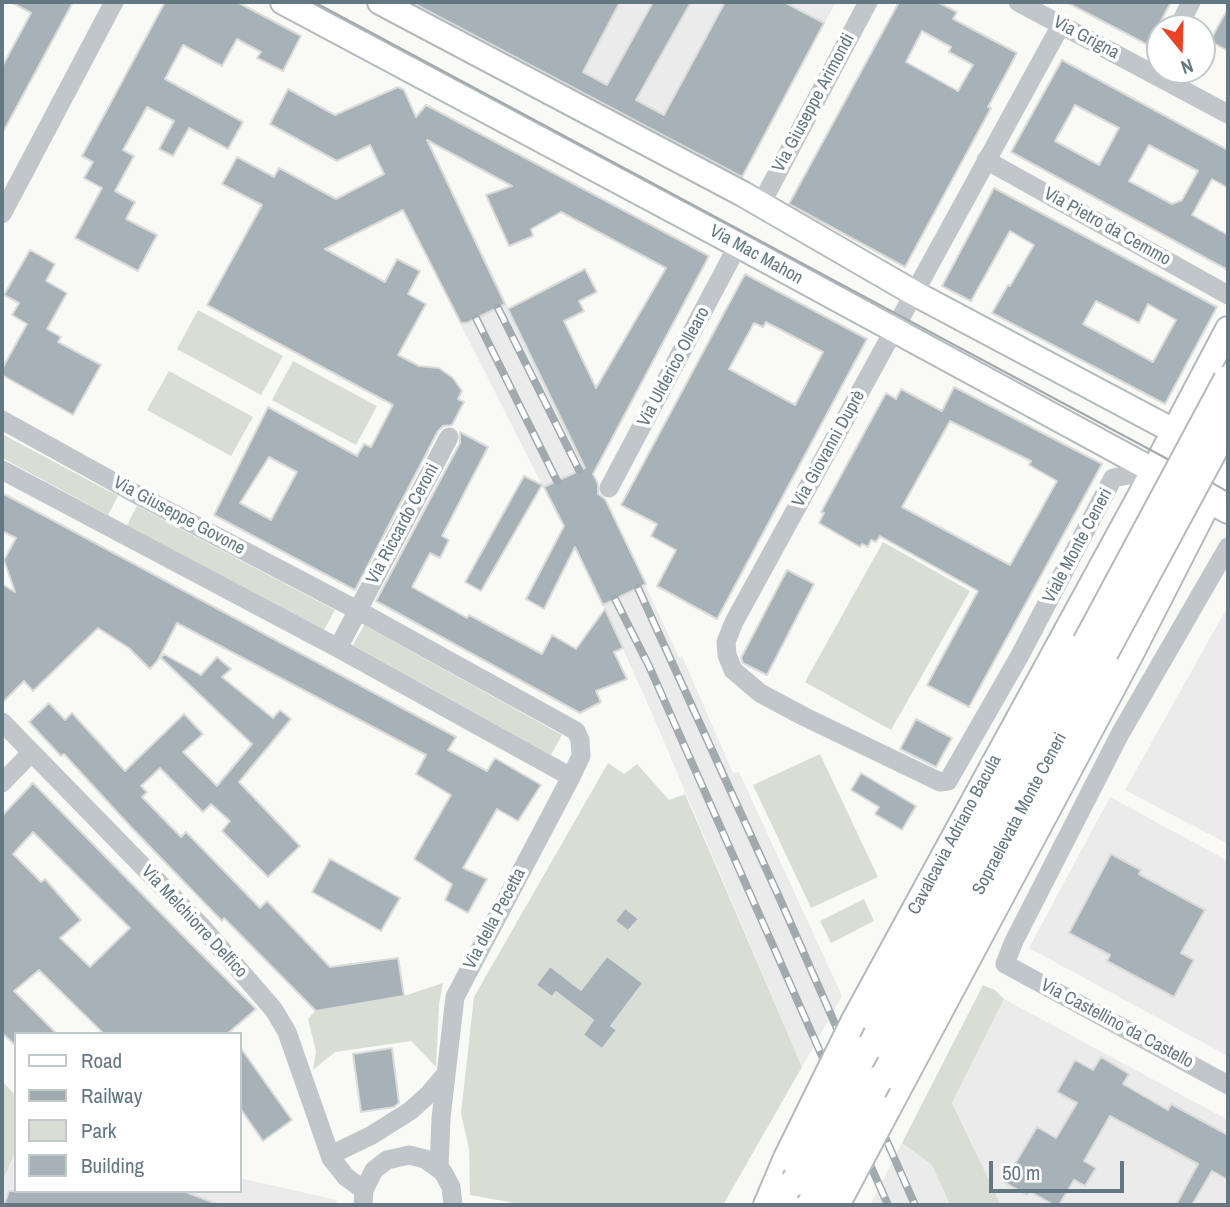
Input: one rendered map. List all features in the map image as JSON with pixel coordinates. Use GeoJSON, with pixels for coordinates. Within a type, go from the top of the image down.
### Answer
{"type":"FeatureCollection","features":[{"type":"Feature","properties":{"kind":"highway","name":"Sopraelevata Monte Ceneri"},"geometry":{"type":"LineString","coordinates":[[811,1205],[877,1081],[1096,648],[1217,375]]}},
{"type":"Feature","properties":{"kind":"highway","name":"Sopraelevata Monte Ceneri"},"geometry":{"type":"LineString","coordinates":[[922,949],[1228,422]]}},
{"type":"Feature","properties":{"kind":"highway","name":"Cavalcavia Adriano Bacula"},"geometry":{"type":"LineString","coordinates":[[789,1181],[922,949]]}},
{"type":"Feature","properties":{"kind":"main road","name":"Via Mac Mahon"},"geometry":{"type":"LineString","coordinates":[[283,2],[1219,506]]}},
{"type":"Feature","properties":{"kind":"main road"},"geometry":{"type":"LineString","coordinates":[[380,2],[761,204],[914,293],[1228,462],[1219,506],[1131,654],[837,1205]]}},
{"type":"Feature","properties":{"kind":"main road"},"geometry":{"type":"LineString","coordinates":[[1153,470],[1174,431],[1217,375],[1228,329]]}},
{"type":"Feature","properties":{"kind":"main road"},"geometry":{"type":"LineString","coordinates":[[1217,375],[1208,386],[1213,397],[1228,405]]}},
{"type":"Feature","properties":{"kind":"main road","name":"Cavalcavia Adriano Bacula"},"geometry":{"type":"LineString","coordinates":[[766,1205],[789,1181],[853,1022],[1153,470]]}},
{"type":"Feature","properties":{"kind":"street"},"geometry":{"type":"LineString","coordinates":[[2,214],[114,2]]}},
{"type":"Feature","properties":{"kind":"street","name":"Via Giuseppe Arimondi"},"geometry":{"type":"LineString","coordinates":[[761,204],[868,2]]}},
{"type":"Feature","properties":{"kind":"street","name":"Via Grigna"},"geometry":{"type":"LineString","coordinates":[[1018,2],[1061,25],[1146,63]]}},
{"type":"Feature","properties":{"kind":"street","name":"Via Giovanni Duprè"},"geometry":{"type":"LineString","coordinates":[[940,782],[760,693],[733,670],[727,655],[726,642],[734,622],[1061,25]]}},
{"type":"Feature","properties":{"kind":"street","name":"Via Grigna"},"geometry":{"type":"LineString","coordinates":[[1182,84],[1228,114]]}},
{"type":"Feature","properties":{"kind":"street","name":"Via Pietro da Cemmo"},"geometry":{"type":"LineString","coordinates":[[986,160],[1228,295]]}},
{"type":"Feature","properties":{"kind":"street","name":"Via Ulderico Ollearo"},"geometry":{"type":"LineString","coordinates":[[609,488],[738,245]]}},
{"type":"Feature","properties":{"kind":"street","name":"Via Giuseppe Govone"},"geometry":{"type":"LineString","coordinates":[[2,420],[576,731]]}},
{"type":"Feature","properties":{"kind":"street","name":"Via Riccardo Ceroni"},"geometry":{"type":"LineString","coordinates":[[357,610],[449,437]]}},
{"type":"Feature","properties":{"kind":"street"},"geometry":{"type":"LineString","coordinates":[[2,470],[338,648],[571,777]]}},
{"type":"Feature","properties":{"kind":"street","name":"Viale Monte Ceneri"},"geometry":{"type":"LineString","coordinates":[[940,782],[948,781],[958,767],[1113,478],[1153,470]]}},
{"type":"Feature","properties":{"kind":"street","name":"Via Castellino da Castello"},"geometry":{"type":"LineString","coordinates":[[1228,547],[1120,734],[1020,929],[1005,964],[1228,1085]]}},
{"type":"Feature","properties":{"kind":"street"},"geometry":{"type":"LineString","coordinates":[[338,648],[357,610]]}},
{"type":"Feature","properties":{"kind":"street","name":"Via Melchiorre Delfico"},"geometry":{"type":"LineString","coordinates":[[2,722],[202,927],[274,1010],[287,1032],[331,1158],[363,1198]]}},
{"type":"Feature","properties":{"kind":"street","name":"Via della Pecetta"},"geometry":{"type":"LineString","coordinates":[[453,1205],[451,1187],[439,1168],[441,1118],[455,997],[571,777],[581,755],[576,731]]}},
{"type":"Feature","properties":{"kind":"street"},"geometry":{"type":"LineString","coordinates":[[2,783],[31,753]]}},
{"type":"Feature","properties":{"kind":"street"},"geometry":{"type":"LineString","coordinates":[[331,1158],[410,1111],[446,1074]]}},
{"type":"Feature","properties":{"kind":"street","name":"Via della Pecetta"},"geometry":{"type":"LineString","coordinates":[[415,1156],[441,1118]]}},
{"type":"Feature","properties":{"kind":"street"},"geometry":{"type":"LineString","coordinates":[[363,1198],[370,1175],[382,1163],[398,1156],[415,1156],[430,1161],[439,1168]]}},
{"type":"Feature","properties":{"kind":"shaded area"},"geometry":{"type":"Polygon","coordinates":[[[410,2],[836,2],[741,179],[410,2]]]}},
{"type":"Feature","properties":{"kind":"shaded area"},"geometry":{"type":"Polygon","coordinates":[[[398,87],[404,90],[585,467],[592,472],[679,657],[682,656],[733,773],[739,772],[842,996],[802,1067],[651,711],[603,605],[351,108],[398,87]]]}},
{"type":"Feature","properties":{"kind":"shaded area"},"geometry":{"type":"Polygon","coordinates":[[[1228,606],[1228,844],[1125,790],[1228,606]]]}},
{"type":"Feature","properties":{"kind":"shaded area"},"geometry":{"type":"Polygon","coordinates":[[[1110,797],[1228,861],[1228,1056],[1029,948],[1110,797]]]}},
{"type":"Feature","properties":{"kind":"shaded area"},"geometry":{"type":"Polygon","coordinates":[[[1004,999],[1228,1120],[1228,1205],[1001,1205],[952,1103],[1004,999]]]}},
{"type":"Feature","properties":{"kind":"shaded area"},"geometry":{"type":"Polygon","coordinates":[[[902,1143],[932,1165],[950,1205],[870,1205],[902,1143]]]}},
{"type":"Feature","properties":{"kind":"shaded area"},"geometry":{"type":"Polygon","coordinates":[[[14,1154],[14,1193],[242,1193],[242,1178],[336,1200],[338,1205],[2,1205],[2,1185],[14,1154]]]}},
{"type":"Feature","properties":{"kind":"green space"},"geometry":{"type":"Polygon","coordinates":[[[198,310],[283,356],[261,395],[177,349],[198,310]]]}},
{"type":"Feature","properties":{"kind":"green space"},"geometry":{"type":"Polygon","coordinates":[[[293,361],[377,406],[356,445],[272,400],[293,361]]]}},
{"type":"Feature","properties":{"kind":"green space"},"geometry":{"type":"Polygon","coordinates":[[[169,371],[253,417],[231,456],[147,410],[169,371]]]}},
{"type":"Feature","properties":{"kind":"green space"},"geometry":{"type":"Polygon","coordinates":[[[2,434],[118,496],[108,515],[2,458],[2,434]]]}},
{"type":"Feature","properties":{"kind":"green space"},"geometry":{"type":"Polygon","coordinates":[[[137,506],[335,610],[324,630],[126,527],[137,506]]]}},
{"type":"Feature","properties":{"kind":"green space"},"geometry":{"type":"Polygon","coordinates":[[[883,542],[970,591],[891,730],[805,682],[883,542]]]}},
{"type":"Feature","properties":{"kind":"green space"},"geometry":{"type":"Polygon","coordinates":[[[364,625],[562,735],[551,755],[353,645],[364,625]]]}},
{"type":"Feature","properties":{"kind":"green space"},"geometry":{"type":"Polygon","coordinates":[[[820,754],[878,877],[811,908],[753,785],[820,754]]]}},
{"type":"Feature","properties":{"kind":"green space"},"geometry":{"type":"Polygon","coordinates":[[[608,763],[624,774],[637,764],[669,800],[685,794],[802,1067],[723,1205],[525,1205],[470,1195],[469,1149],[461,1113],[474,997],[608,763]],[[551,967],[555,992],[593,1020],[583,1035],[602,1049],[616,1031],[600,1018],[581,990],[551,967]]]}},
{"type":"Feature","properties":{"kind":"green space"},"geometry":{"type":"Polygon","coordinates":[[[864,899],[874,921],[831,943],[820,921],[864,899]]]}},
{"type":"Feature","properties":{"kind":"green space"},"geometry":{"type":"Polygon","coordinates":[[[443,983],[439,1004],[436,1067],[411,1041],[335,1052],[313,1070],[316,1051],[308,1019],[316,1010],[404,996],[443,983]]]}},
{"type":"Feature","properties":{"kind":"green space"},"geometry":{"type":"Polygon","coordinates":[[[983,985],[995,990],[1004,999],[952,1103],[1001,1205],[950,1205],[932,1165],[902,1143],[983,985]]]}},
{"type":"Feature","properties":{"kind":"green space"},"geometry":{"type":"Polygon","coordinates":[[[2,1081],[14,1094],[14,1154],[2,1184],[2,1081]]]}},
{"type":"Feature","properties":{"kind":"building"},"geometry":{"type":"Polygon","coordinates":[[[11,2],[73,2],[2,134],[2,67],[31,13],[11,2]]]}},
{"type":"Feature","properties":{"kind":"building"},"geometry":{"type":"Polygon","coordinates":[[[165,2],[237,2],[301,36],[283,71],[257,58],[261,52],[237,39],[222,66],[183,45],[165,79],[243,122],[228,149],[189,128],[173,156],[159,149],[174,121],[147,107],[123,150],[134,156],[115,191],[135,202],[126,219],[157,235],[138,271],[75,238],[102,188],[84,178],[93,162],[82,156],[165,2]]]}},
{"type":"Feature","properties":{"kind":"building"},"geometry":{"type":"Polygon","coordinates":[[[411,2],[620,2],[583,72],[607,85],[653,2],[691,2],[636,100],[664,115],[725,2],[784,2],[824,23],[742,177],[411,2]]]}},
{"type":"Feature","properties":{"kind":"building"},"geometry":{"type":"Polygon","coordinates":[[[899,2],[937,2],[957,12],[953,19],[1017,53],[988,107],[991,108],[905,267],[789,204],[899,2]],[[922,31],[906,62],[958,91],[973,65],[949,52],[951,47],[922,31]]]}},
{"type":"Feature","properties":{"kind":"building"},"geometry":{"type":"Polygon","coordinates":[[[1066,2],[1171,2],[1165,14],[1146,14],[1146,44],[1066,2]]]}},
{"type":"Feature","properties":{"kind":"building"},"geometry":{"type":"Polygon","coordinates":[[[1228,8],[1228,51],[1216,44],[1216,30],[1228,8]]]}},
{"type":"Feature","properties":{"kind":"building"},"geometry":{"type":"Polygon","coordinates":[[[1062,60],[1228,150],[1228,188],[1212,179],[1192,215],[1228,235],[1228,270],[1011,152],[1062,60]],[[1075,105],[1055,141],[1099,165],[1119,128],[1075,105]],[[1149,145],[1129,181],[1172,204],[1182,200],[1198,171],[1149,145]]]}},
{"type":"Feature","properties":{"kind":"building"},"geometry":{"type":"Polygon","coordinates":[[[398,87],[404,90],[416,117],[426,105],[709,256],[593,474],[598,484],[598,494],[605,499],[646,584],[603,605],[575,547],[544,609],[526,599],[564,526],[544,487],[585,468],[508,309],[585,269],[597,292],[579,301],[584,311],[564,321],[596,388],[666,268],[561,212],[531,229],[533,236],[509,246],[486,195],[512,186],[427,140],[505,304],[467,323],[461,323],[403,210],[325,249],[385,282],[397,259],[420,271],[408,294],[426,304],[398,355],[419,366],[439,368],[453,378],[462,391],[458,399],[464,402],[452,425],[443,426],[438,431],[355,590],[214,515],[268,407],[357,456],[364,444],[371,447],[393,405],[207,305],[262,205],[222,184],[237,157],[274,177],[279,168],[336,199],[384,174],[370,145],[337,161],[270,124],[288,89],[335,115],[398,87]],[[269,457],[240,503],[271,520],[297,472],[269,457]]]}},
{"type":"Feature","properties":{"kind":"building"},"geometry":{"type":"Polygon","coordinates":[[[994,188],[1217,307],[1165,404],[992,313],[1034,245],[1010,231],[971,301],[942,286],[994,188]],[[1096,301],[1083,324],[1153,362],[1176,320],[1148,304],[1139,323],[1096,301]]]}},
{"type":"Feature","properties":{"kind":"building"},"geometry":{"type":"Polygon","coordinates":[[[30,250],[55,264],[46,281],[67,293],[47,329],[61,337],[58,342],[101,365],[73,415],[2,375],[2,369],[27,324],[12,315],[19,303],[4,295],[30,250]]]}},
{"type":"Feature","properties":{"kind":"building"},"geometry":{"type":"Polygon","coordinates":[[[745,274],[867,339],[717,619],[657,586],[676,550],[651,536],[657,524],[621,505],[745,274]],[[766,322],[763,327],[754,323],[729,369],[795,405],[823,352],[766,322]]]}},
{"type":"Feature","properties":{"kind":"building"},"geometry":{"type":"Polygon","coordinates":[[[954,387],[1102,464],[969,707],[927,685],[978,591],[880,536],[876,542],[871,540],[868,547],[862,544],[860,547],[819,523],[824,513],[821,512],[886,393],[896,399],[901,389],[942,411],[954,387]],[[950,421],[902,507],[1010,565],[1057,481],[1029,465],[1031,461],[950,421]]]}},
{"type":"Feature","properties":{"kind":"building"},"geometry":{"type":"Polygon","coordinates":[[[460,432],[488,447],[442,536],[449,540],[440,558],[430,553],[412,587],[467,618],[469,615],[542,654],[552,635],[576,649],[605,609],[623,648],[614,652],[627,679],[596,691],[601,702],[580,713],[376,601],[460,443],[460,432]]]}},
{"type":"Feature","properties":{"kind":"building"},"geometry":{"type":"Polygon","coordinates":[[[524,476],[542,485],[481,591],[465,582],[524,476]]]}},
{"type":"Feature","properties":{"kind":"building"},"geometry":{"type":"Polygon","coordinates":[[[2,493],[456,737],[448,750],[487,771],[495,758],[541,785],[518,821],[497,809],[463,868],[487,879],[468,913],[445,900],[452,884],[414,859],[451,795],[416,774],[426,755],[177,623],[158,660],[150,669],[129,648],[98,628],[33,691],[24,681],[2,703],[2,584],[15,592],[4,560],[16,538],[2,531],[2,493]]]}},
{"type":"Feature","properties":{"kind":"building"},"geometry":{"type":"Polygon","coordinates":[[[787,570],[814,584],[767,675],[743,663],[741,658],[787,570]]]}},
{"type":"Feature","properties":{"kind":"building"},"geometry":{"type":"Polygon","coordinates":[[[164,654],[201,675],[217,657],[231,669],[222,677],[273,718],[280,710],[291,719],[239,782],[300,846],[268,877],[222,831],[230,821],[211,804],[203,812],[160,768],[141,786],[147,792],[142,797],[181,837],[186,832],[260,908],[267,901],[330,967],[398,958],[404,996],[316,1011],[224,918],[222,921],[64,754],[61,756],[29,722],[49,703],[65,720],[72,713],[125,771],[184,714],[203,734],[183,752],[217,786],[252,744],[161,658],[164,654]]]}},
{"type":"Feature","properties":{"kind":"building"},"geometry":{"type":"Polygon","coordinates":[[[916,719],[952,738],[936,767],[900,749],[916,719]]]}},
{"type":"Feature","properties":{"kind":"building"},"geometry":{"type":"Polygon","coordinates":[[[861,773],[916,806],[902,830],[875,814],[879,807],[851,790],[861,773]]]}},
{"type":"Feature","properties":{"kind":"building"},"geometry":{"type":"Polygon","coordinates":[[[33,783],[256,1009],[229,1032],[102,1032],[39,970],[14,991],[55,1032],[14,1032],[14,1044],[2,1033],[2,816],[33,783]],[[33,832],[13,854],[41,882],[45,879],[81,920],[60,938],[90,967],[130,928],[33,832]]]}},
{"type":"Feature","properties":{"kind":"building"},"geometry":{"type":"Polygon","coordinates":[[[1111,854],[1141,870],[1139,874],[1205,910],[1181,953],[1194,960],[1174,997],[1107,961],[1110,955],[1069,933],[1111,854]]]}},
{"type":"Feature","properties":{"kind":"building"},"geometry":{"type":"Polygon","coordinates":[[[330,859],[400,898],[381,931],[312,892],[330,859]]]}},
{"type":"Feature","properties":{"kind":"building"},"geometry":{"type":"Polygon","coordinates":[[[625,908],[639,919],[628,931],[615,921],[625,908]]]}},
{"type":"Feature","properties":{"kind":"building"},"geometry":{"type":"Polygon","coordinates":[[[607,956],[643,983],[611,1026],[617,1030],[602,1049],[583,1035],[593,1020],[556,992],[552,997],[536,985],[550,966],[581,990],[607,956]]]}},
{"type":"Feature","properties":{"kind":"building"},"geometry":{"type":"Polygon","coordinates":[[[392,1048],[399,1103],[394,1107],[361,1112],[353,1054],[392,1048]]]}},
{"type":"Feature","properties":{"kind":"building"},"geometry":{"type":"Polygon","coordinates":[[[242,1050],[292,1120],[263,1141],[242,1111],[242,1050]]]}},
{"type":"Feature","properties":{"kind":"building"},"geometry":{"type":"Polygon","coordinates":[[[1101,1057],[1129,1074],[1123,1084],[1168,1110],[1171,1104],[1228,1135],[1228,1180],[1212,1171],[1192,1205],[1176,1205],[1198,1164],[1110,1116],[1084,1161],[1096,1168],[1085,1186],[1074,1180],[1059,1205],[1054,1205],[1029,1191],[1027,1195],[1004,1182],[1037,1127],[1056,1138],[1077,1103],[1057,1092],[1075,1060],[1093,1070],[1101,1057]]]}},
{"type":"Feature","properties":{"kind":"building"},"geometry":{"type":"Polygon","coordinates":[[[9,1191],[188,1193],[217,1204],[4,1205],[9,1191]]]}},
{"type":"Feature","properties":{"kind":"tram line"},"geometry":{"type":"LineString","coordinates":[[314,2],[1173,462]]}},
{"type":"Feature","properties":{"kind":"tram line"},"geometry":{"type":"LineString","coordinates":[[1209,481],[1228,492]]}},
{"type":"Feature","properties":{"kind":"railway"},"geometry":{"type":"LineString","coordinates":[[498,308],[579,470]]}},
{"type":"Feature","properties":{"kind":"railway"},"geometry":{"type":"LineString","coordinates":[[476,318],[557,481]]}},
{"type":"Feature","properties":{"kind":"railway"},"geometry":{"type":"LineString","coordinates":[[638,588],[915,1205]]}},
{"type":"Feature","properties":{"kind":"railway"},"geometry":{"type":"LineString","coordinates":[[615,599],[649,666],[888,1205]]}}]}
